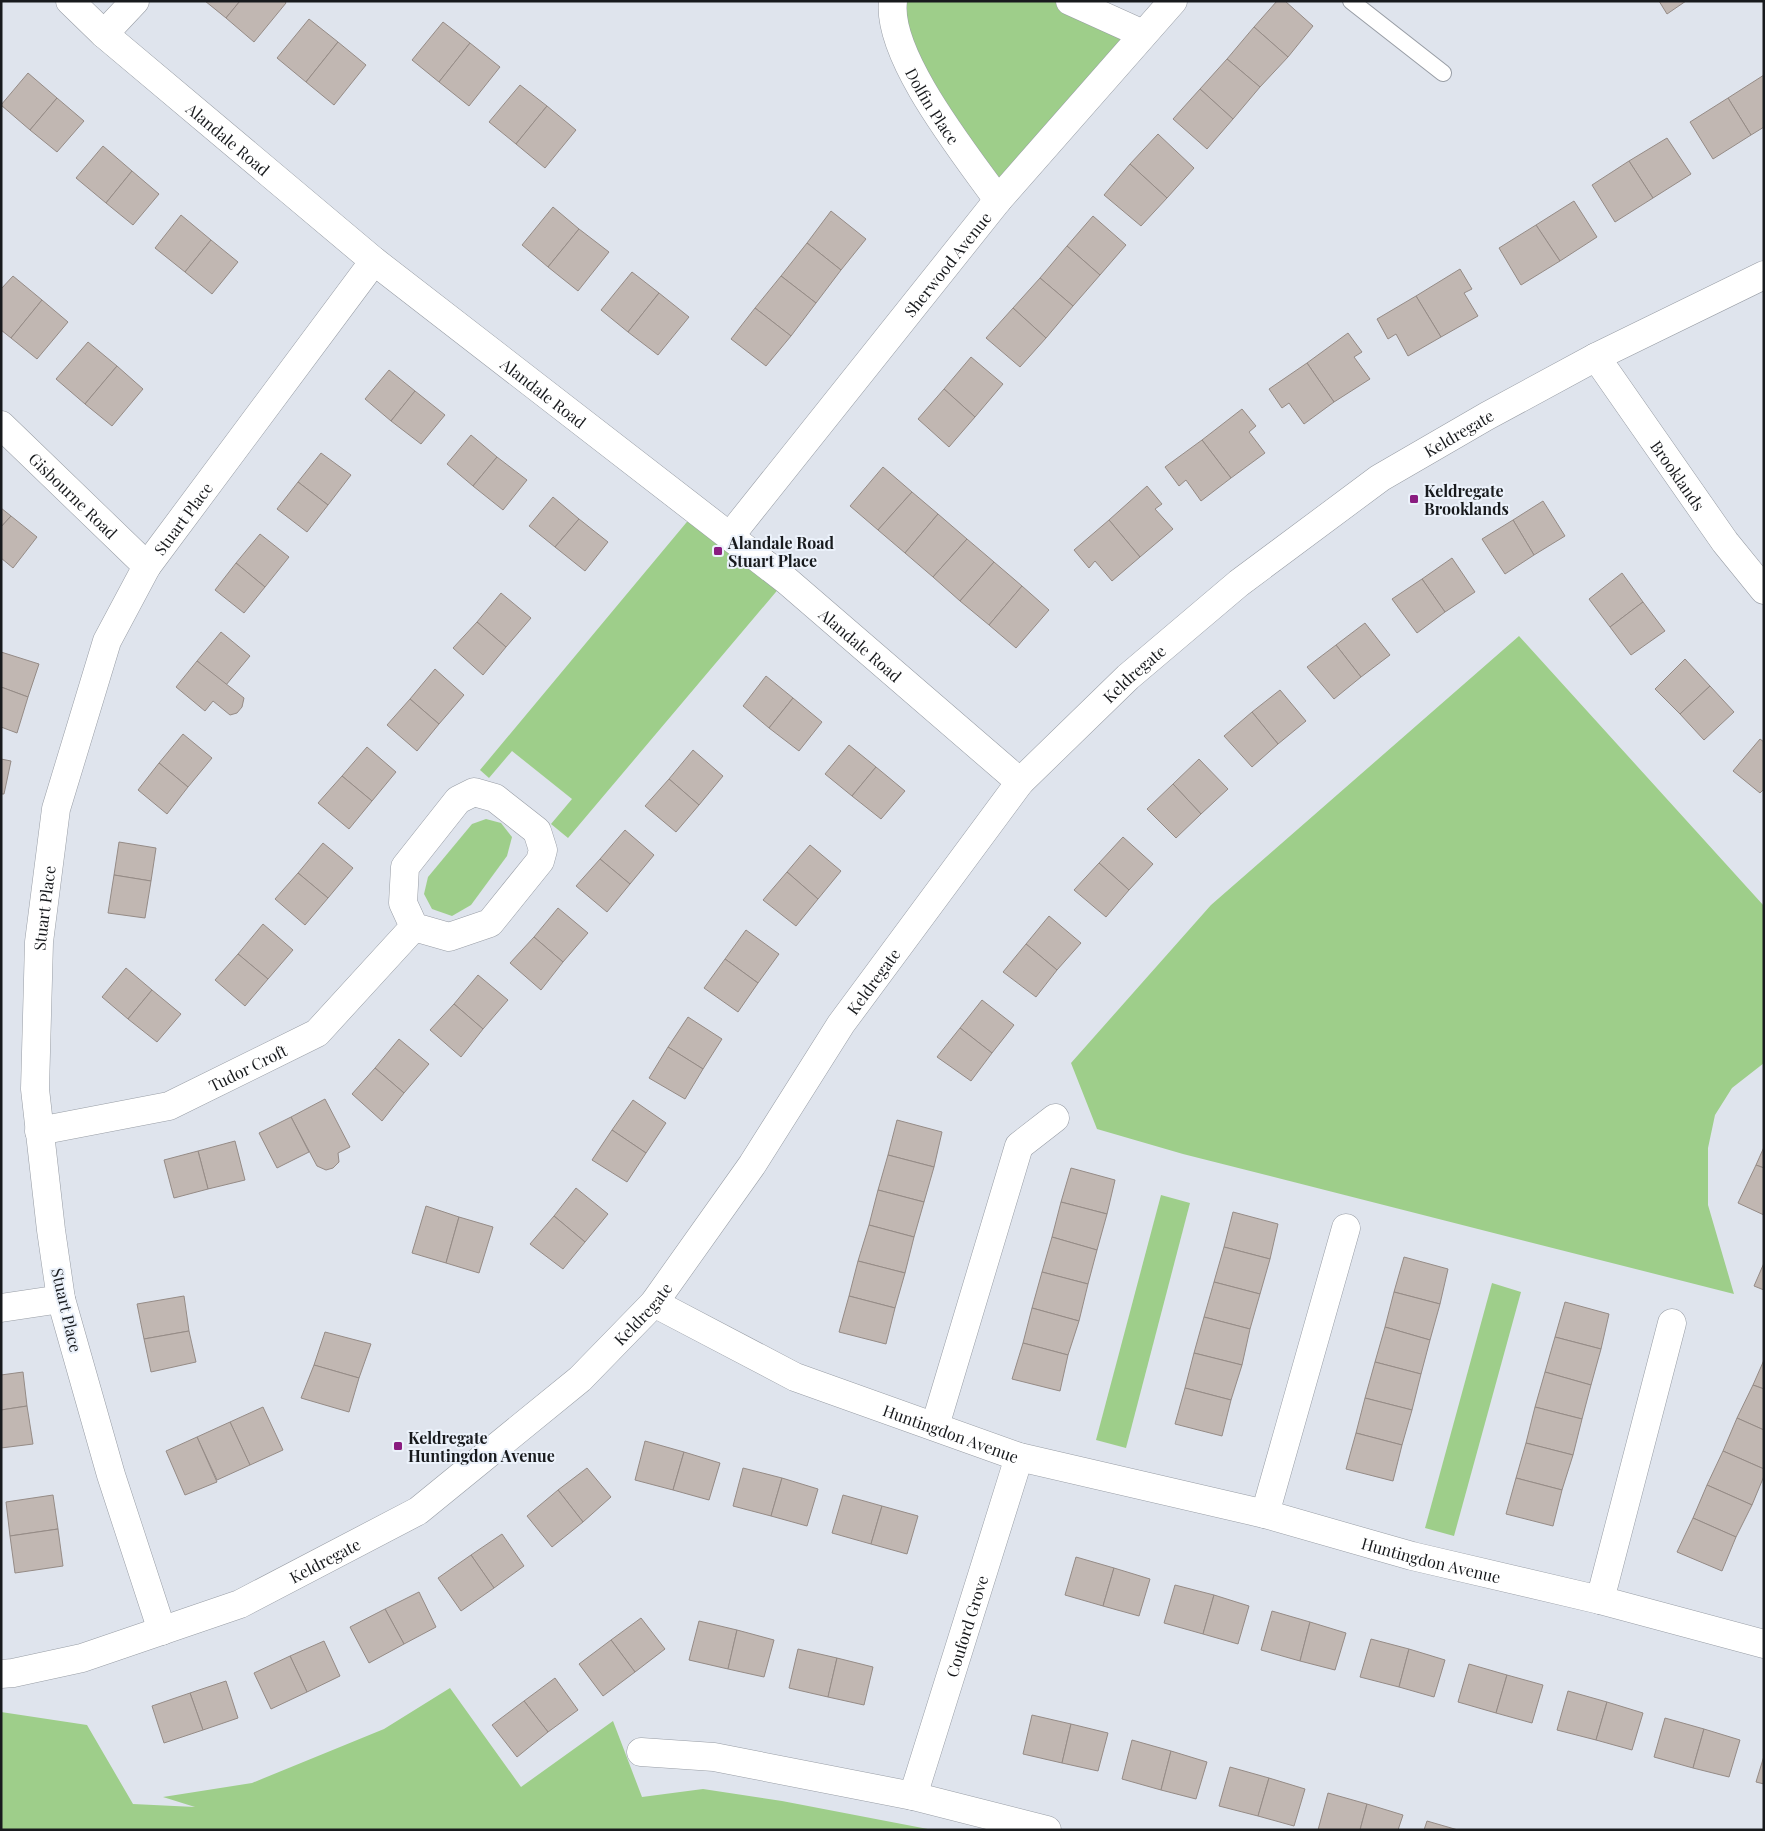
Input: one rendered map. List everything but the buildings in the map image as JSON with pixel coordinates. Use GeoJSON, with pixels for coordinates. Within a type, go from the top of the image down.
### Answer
{"type":"FeatureCollection","features":[{"type":"Feature","properties":{"kind":"street","name":"Alandale Road"},"geometry":{"type":"LineString","coordinates":[[70,1],[104,34],[374,261],[786,580],[1020,782]]}},
{"type":"Feature","properties":{"kind":"street"},"geometry":{"type":"LineString","coordinates":[[104,34],[136,1]]}},
{"type":"Feature","properties":{"kind":"street","name":"Dolfin Place"},"geometry":{"type":"LineString","coordinates":[[893,1],[892,13],[899,43],[912,72],[949,131],[998,200]]}},
{"type":"Feature","properties":{"kind":"street"},"geometry":{"type":"LineString","coordinates":[[1070,1],[1143,34]]}},
{"type":"Feature","properties":{"kind":"street","name":"Sherwood Avenue"},"geometry":{"type":"LineString","coordinates":[[730,536],[998,200],[1173,1]]}},
{"type":"Feature","properties":{"kind":"street","name":"Stuart Place"},"geometry":{"type":"LineString","coordinates":[[162,1631],[111,1474],[61,1299],[39,1131],[35,1089],[39,942],[56,809],[107,641],[147,566],[374,261]]}},
{"type":"Feature","properties":{"kind":"street","name":"Keldregate"},"geometry":{"type":"LineString","coordinates":[[1,1674],[82,1658],[240,1604],[418,1511],[580,1379],[654,1303],[752,1165],[841,1024],[1020,782],[1128,678],[1224,596],[1380,478],[1487,416],[1596,357],[1764,276]]}},
{"type":"Feature","properties":{"kind":"street","name":"Brooklands"},"geometry":{"type":"LineString","coordinates":[[1596,357],[1725,542],[1764,590]]}},
{"type":"Feature","properties":{"kind":"street","name":"Gisbourne Road"},"geometry":{"type":"LineString","coordinates":[[1,425],[147,566]]}},
{"type":"Feature","properties":{"kind":"street"},"geometry":{"type":"LineString","coordinates":[[474,792],[495,798],[537,831],[543,850],[540,861],[490,923],[449,937],[414,927],[403,903],[405,867],[458,800],[474,792]]}},
{"type":"Feature","properties":{"kind":"street","name":"Tudor Croft"},"geometry":{"type":"LineString","coordinates":[[39,1131],[169,1106],[317,1033],[414,927]]}},
{"type":"Feature","properties":{"kind":"street"},"geometry":{"type":"LineString","coordinates":[[935,1426],[1019,1146],[1055,1118]]}},
{"type":"Feature","properties":{"kind":"street"},"geometry":{"type":"LineString","coordinates":[[1265,1514],[1346,1228]]}},
{"type":"Feature","properties":{"kind":"street"},"geometry":{"type":"LineString","coordinates":[[1,1308],[61,1299]]}},
{"type":"Feature","properties":{"kind":"street","name":"Huntingdon Avenue"},"geometry":{"type":"LineString","coordinates":[[654,1303],[795,1377],[1019,1457],[1265,1514],[1434,1561],[1600,1600],[1764,1644]]}},
{"type":"Feature","properties":{"kind":"street"},"geometry":{"type":"LineString","coordinates":[[1600,1600],[1672,1323]]}},
{"type":"Feature","properties":{"kind":"street","name":"Couford Grove"},"geometry":{"type":"LineString","coordinates":[[913,1796],[1019,1457]]}},
{"type":"Feature","properties":{"kind":"street"},"geometry":{"type":"LineString","coordinates":[[641,1752],[714,1757],[913,1796],[1047,1830]]}},
{"type":"Feature","properties":{"kind":"lane"},"geometry":{"type":"LineString","coordinates":[[1351,1],[1443,73]]}},
{"type":"Feature","properties":{"kind":"green space"},"geometry":{"type":"Polygon","coordinates":[[[893,1],[1070,1],[1143,34],[998,200],[949,131],[893,1]]]}},
{"type":"Feature","properties":{"kind":"green space"},"geometry":{"type":"Polygon","coordinates":[[[696,511],[786,580],[568,838],[551,824],[572,799],[512,751],[489,778],[480,770],[696,511]]]}},
{"type":"Feature","properties":{"kind":"green space"},"geometry":{"type":"Polygon","coordinates":[[[1519,636],[1764,906],[1764,1063],[1732,1088],[1715,1115],[1708,1148],[1708,1205],[1734,1294],[1183,1154],[1097,1129],[1071,1063],[1211,905],[1519,636]]]}},
{"type":"Feature","properties":{"kind":"green space"},"geometry":{"type":"Polygon","coordinates":[[[486,819],[501,823],[512,837],[507,856],[471,905],[452,916],[432,909],[424,894],[428,877],[472,824],[486,819]]]}},
{"type":"Feature","properties":{"kind":"green space"},"geometry":{"type":"Polygon","coordinates":[[[1161,1195],[1190,1203],[1126,1448],[1096,1440],[1161,1195]]]}},
{"type":"Feature","properties":{"kind":"green space"},"geometry":{"type":"Polygon","coordinates":[[[1492,1283],[1521,1292],[1454,1536],[1425,1528],[1492,1283]]]}},
{"type":"Feature","properties":{"kind":"green space"},"geometry":{"type":"Polygon","coordinates":[[[450,1688],[521,1787],[613,1721],[642,1797],[703,1789],[782,1801],[933,1830],[1,1830],[1,1712],[87,1725],[133,1804],[195,1807],[163,1797],[252,1783],[384,1729],[450,1688]]]}},
{"type":"Feature","properties":{"kind":"place","name":"Keldregate Brooklands"},"geometry":{"type":"Point","coordinates":[1414,499]}},
{"type":"Feature","properties":{"kind":"place","name":"Alandale Road Stuart Place"},"geometry":{"type":"Point","coordinates":[718,551]}},
{"type":"Feature","properties":{"kind":"place","name":"Keldregate Huntingdon Avenue"},"geometry":{"type":"Point","coordinates":[398,1446]}}]}
